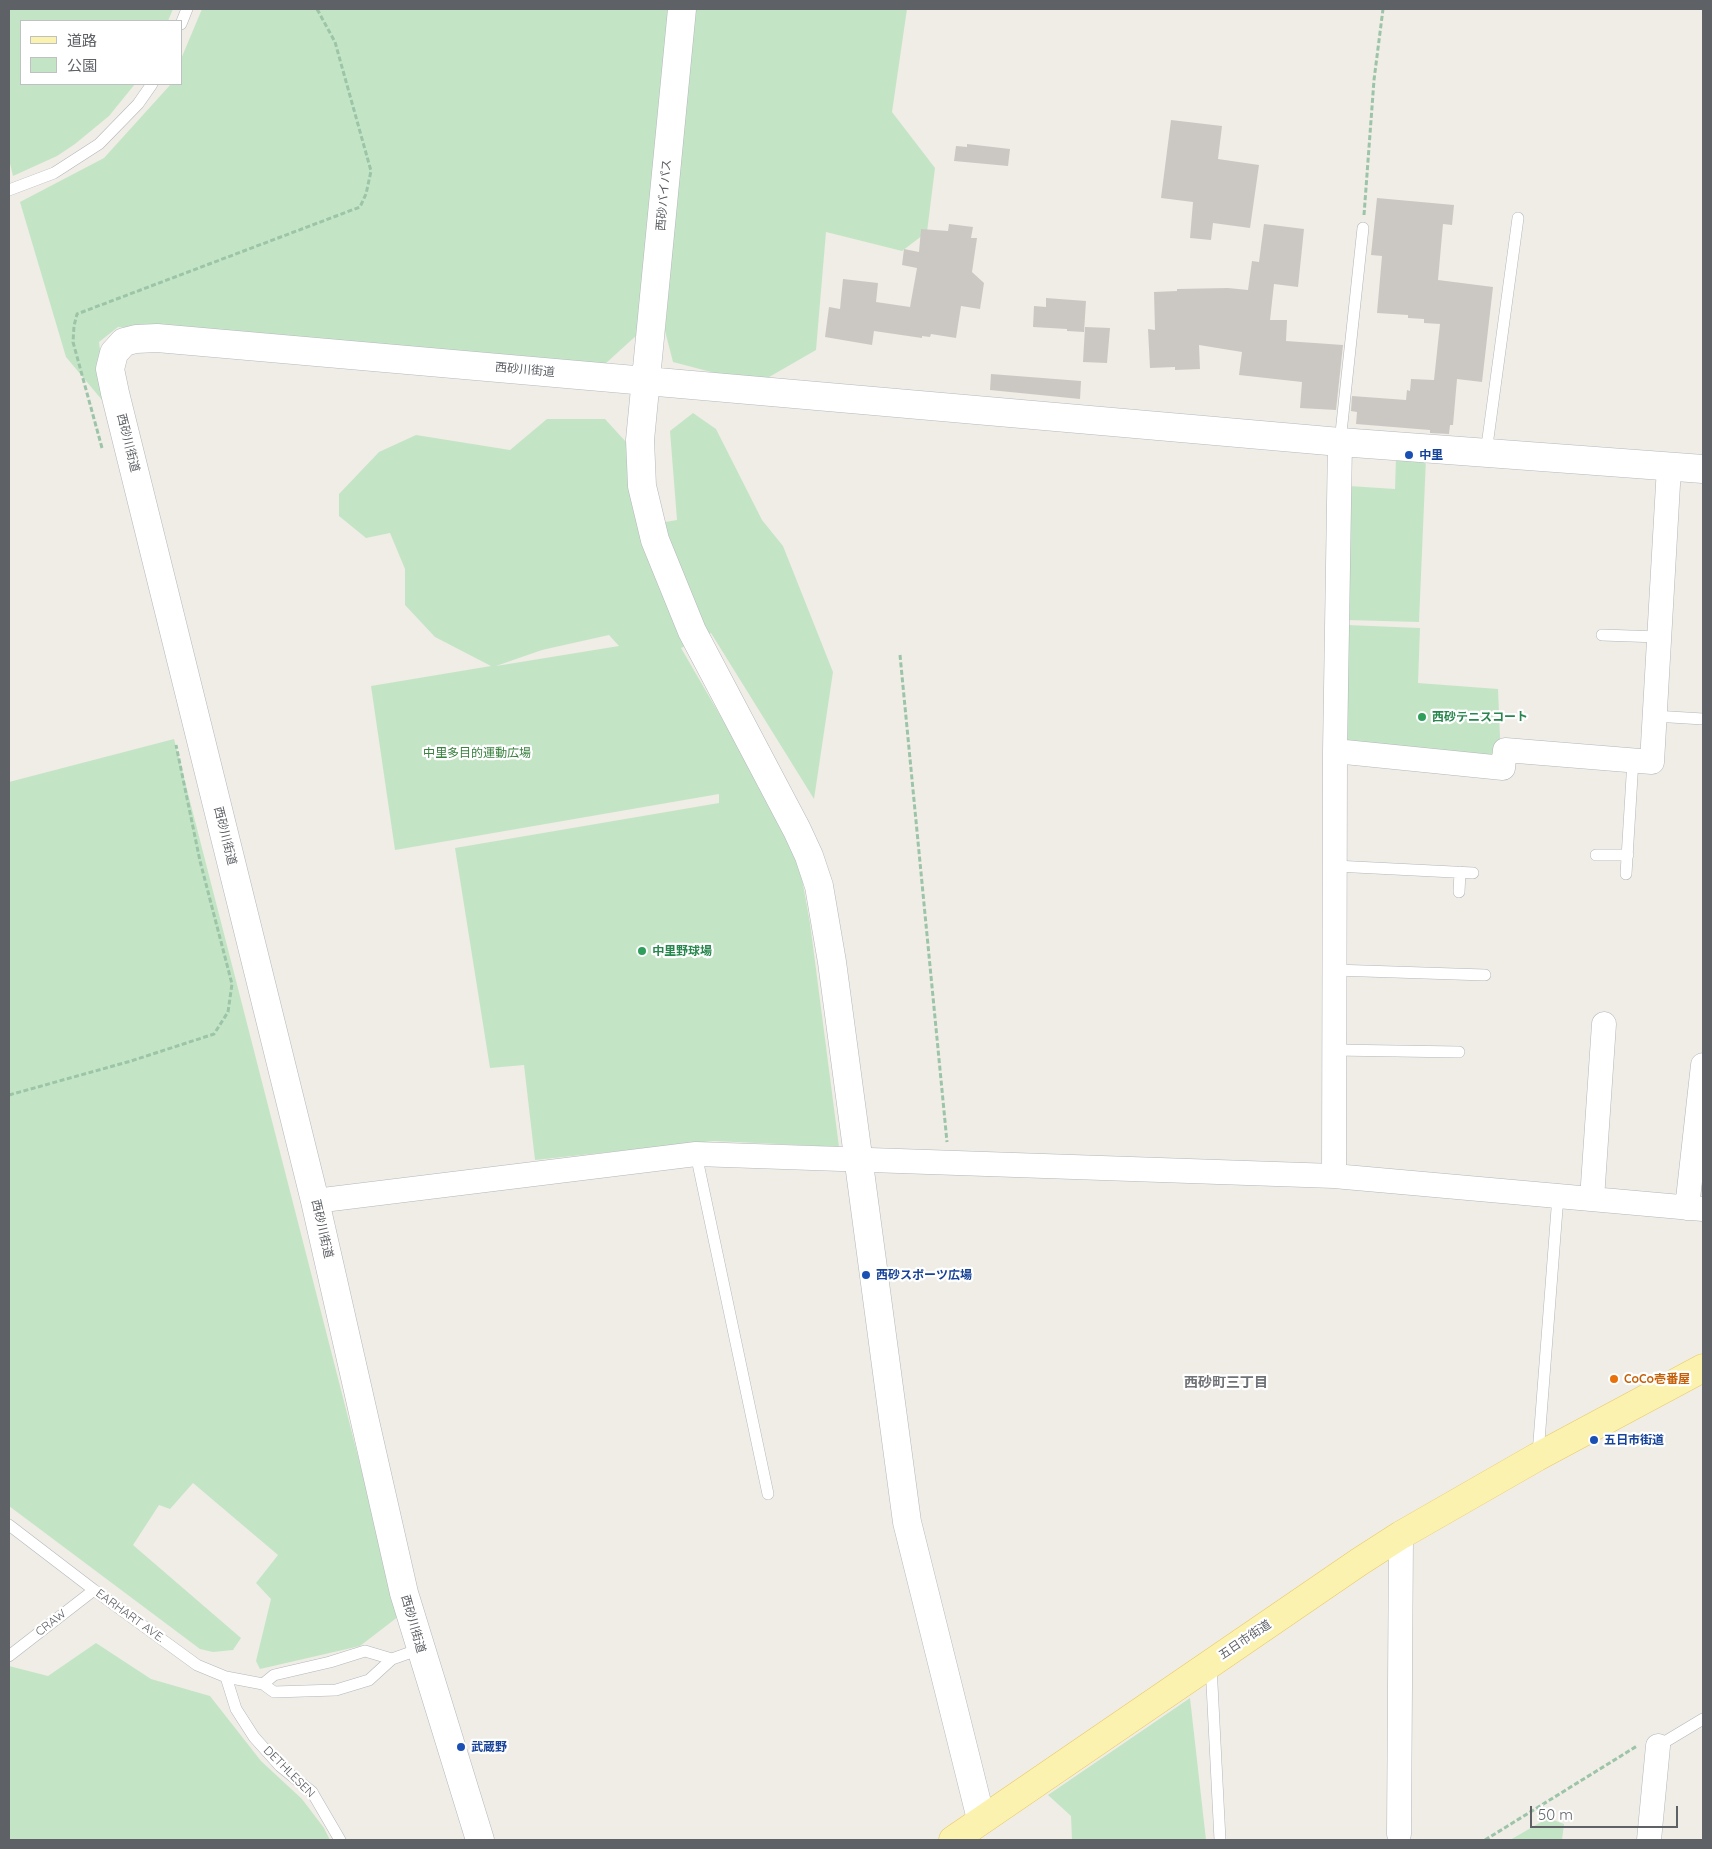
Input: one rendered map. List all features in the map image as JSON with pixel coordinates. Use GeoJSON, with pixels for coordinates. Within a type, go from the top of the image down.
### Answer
{"type":"FeatureCollection","features":[{"type":"Feature","properties":{"kind":"main road","name":"五日市街道"},"geometry":{"type":"LineString","coordinates":[[953,1840],[981,1819],[1401,1535],[1537,1457],[1703,1368]]}},
{"type":"Feature","properties":{"kind":"street","name":"西砂バイパス"},"geometry":{"type":"LineString","coordinates":[[682,9],[640,440],[642,486],[655,540],[692,631],[797,830],[809,856],[818,886],[832,962],[907,1522],[981,1819]]}},
{"type":"Feature","properties":{"kind":"street","name":"西砂川街道"},"geometry":{"type":"LineString","coordinates":[[480,1840],[404,1593],[315,1201],[115,393],[110,369],[114,353],[124,342],[136,339],[157,338],[1340,442],[1703,469]]}},
{"type":"Feature","properties":{"kind":"street"},"geometry":{"type":"LineString","coordinates":[[1334,1176],[1335,751],[1340,442]]}},
{"type":"Feature","properties":{"kind":"street"},"geometry":{"type":"LineString","coordinates":[[1335,751],[1504,768],[1504,750],[1652,762],[1669,467]]}},
{"type":"Feature","properties":{"kind":"street"},"geometry":{"type":"LineString","coordinates":[[1592,1199],[1611,1063],[1604,1024]]}},
{"type":"Feature","properties":{"kind":"street"},"geometry":{"type":"LineString","coordinates":[[315,1201],[696,1154],[1334,1176],[1695,1209],[1703,1065]]}},
{"type":"Feature","properties":{"kind":"street"},"geometry":{"type":"LineString","coordinates":[[1399,1834],[1401,1535]]}},
{"type":"Feature","properties":{"kind":"street"},"geometry":{"type":"LineString","coordinates":[[1649,1840],[1650,1745]]}},
{"type":"Feature","properties":{"kind":"lane"},"geometry":{"type":"LineString","coordinates":[[182,22],[187,9]]}},
{"type":"Feature","properties":{"kind":"lane"},"geometry":{"type":"LineString","coordinates":[[9,190],[54,173],[99,144],[138,104],[151,85]]}},
{"type":"Feature","properties":{"kind":"lane"},"geometry":{"type":"LineString","coordinates":[[1486,453],[1518,218]]}},
{"type":"Feature","properties":{"kind":"lane"},"geometry":{"type":"LineString","coordinates":[[1340,442],[1363,228]]}},
{"type":"Feature","properties":{"kind":"lane"},"geometry":{"type":"LineString","coordinates":[[1602,635],[1659,637]]}},
{"type":"Feature","properties":{"kind":"lane"},"geometry":{"type":"LineString","coordinates":[[1654,716],[1703,719]]}},
{"type":"Feature","properties":{"kind":"lane"},"geometry":{"type":"LineString","coordinates":[[1626,874],[1633,760]]}},
{"type":"Feature","properties":{"kind":"lane"},"geometry":{"type":"LineString","coordinates":[[1596,855],[1628,855]]}},
{"type":"Feature","properties":{"kind":"lane"},"geometry":{"type":"LineString","coordinates":[[1335,866],[1473,873]]}},
{"type":"Feature","properties":{"kind":"lane"},"geometry":{"type":"LineString","coordinates":[[1459,892],[1460,872]]}},
{"type":"Feature","properties":{"kind":"lane"},"geometry":{"type":"LineString","coordinates":[[1334,970],[1485,975]]}},
{"type":"Feature","properties":{"kind":"lane"},"geometry":{"type":"LineString","coordinates":[[1334,1050],[1459,1052]]}},
{"type":"Feature","properties":{"kind":"lane"},"geometry":{"type":"LineString","coordinates":[[696,1154],[768,1494]]}},
{"type":"Feature","properties":{"kind":"lane"},"geometry":{"type":"LineString","coordinates":[[1537,1457],[1558,1196]]}},
{"type":"Feature","properties":{"kind":"lane","name":"EARHART AVE."},"geometry":{"type":"LineString","coordinates":[[9,1525],[197,1665],[226,1677],[263,1684],[274,1692],[336,1690],[369,1680],[392,1659],[420,1650]]}},
{"type":"Feature","properties":{"kind":"lane","name":"CRAW"},"geometry":{"type":"LineString","coordinates":[[9,1656],[94,1590]]}},
{"type":"Feature","properties":{"kind":"lane"},"geometry":{"type":"LineString","coordinates":[[263,1684],[274,1675],[330,1662],[364,1651],[392,1659]]}},
{"type":"Feature","properties":{"kind":"lane"},"geometry":{"type":"LineString","coordinates":[[1211,1663],[1220,1840]]}},
{"type":"Feature","properties":{"kind":"lane","name":"DETHLESEN"},"geometry":{"type":"LineString","coordinates":[[226,1677],[236,1708],[254,1737],[280,1766],[312,1792],[340,1840]]}},
{"type":"Feature","properties":{"kind":"lane"},"geometry":{"type":"LineString","coordinates":[[1650,1745],[1703,1719]]}},
{"type":"Feature","properties":{"kind":"path"},"geometry":{"type":"LineString","coordinates":[[103,452],[73,342],[74,326],[78,314],[360,207],[363,201],[371,171],[335,42],[317,9]]}},
{"type":"Feature","properties":{"kind":"path"},"geometry":{"type":"LineString","coordinates":[[1363,228],[1374,80],[1383,9]]}},
{"type":"Feature","properties":{"kind":"path"},"geometry":{"type":"LineString","coordinates":[[900,655],[949,1162]]}},
{"type":"Feature","properties":{"kind":"path"},"geometry":{"type":"LineString","coordinates":[[9,1095],[131,1061],[214,1034],[228,1012],[232,984],[200,861],[174,738]]}},
{"type":"Feature","properties":{"kind":"path"},"geometry":{"type":"LineString","coordinates":[[1485,1840],[1650,1745]]}},
{"type":"Feature","properties":{"kind":"green space"},"geometry":{"type":"Polygon","coordinates":[[[9,9],[173,9],[168,20],[20,20],[20,85],[134,85],[109,116],[57,156],[13,176],[9,159],[9,9]]]}},
{"type":"Feature","properties":{"kind":"green space"},"geometry":{"type":"Polygon","coordinates":[[[202,9],[670,9],[638,334],[605,364],[118,327],[99,342],[107,406],[66,357],[20,202],[104,158],[170,85],[182,85],[182,57],[202,9]]]}},
{"type":"Feature","properties":{"kind":"green space"},"geometry":{"type":"Polygon","coordinates":[[[694,9],[907,9],[892,112],[935,168],[927,232],[902,251],[826,232],[816,350],[757,384],[673,362],[665,331],[694,9]]]}},
{"type":"Feature","properties":{"kind":"green space","name":"中里多目的運動広場"},"geometry":{"type":"Polygon","coordinates":[[[693,413],[716,429],[762,520],[783,546],[833,672],[814,799],[711,633],[681,648],[796,846],[810,923],[839,1147],[714,1141],[535,1160],[524,1065],[490,1068],[455,848],[719,803],[719,794],[395,850],[371,686],[491,666],[435,637],[405,605],[405,569],[390,533],[366,538],[339,516],[339,494],[379,452],[416,435],[510,450],[547,419],[605,419],[626,442],[642,526],[677,520],[670,431],[693,413]],[[609,635],[542,650],[496,666],[619,646],[609,635]]]}},
{"type":"Feature","properties":{"kind":"green space"},"geometry":{"type":"Polygon","coordinates":[[[1396,457],[1426,458],[1419,622],[1347,620],[1349,486],[1395,489],[1396,457]]]}},
{"type":"Feature","properties":{"kind":"green space","name":"西砂テニスコート"},"geometry":{"type":"Polygon","coordinates":[[[1347,625],[1420,628],[1418,683],[1498,689],[1501,761],[1345,745],[1347,625]]]}},
{"type":"Feature","properties":{"kind":"green space"},"geometry":{"type":"Polygon","coordinates":[[[174,739],[399,1616],[360,1646],[260,1669],[256,1661],[271,1599],[256,1583],[278,1555],[193,1483],[170,1509],[159,1505],[133,1545],[241,1638],[233,1650],[213,1652],[200,1649],[9,1506],[9,782],[174,739]]]}},
{"type":"Feature","properties":{"kind":"green space"},"geometry":{"type":"Polygon","coordinates":[[[96,1643],[151,1679],[210,1696],[261,1761],[302,1799],[324,1828],[330,1840],[9,1840],[9,1666],[48,1676],[96,1643]]]}},
{"type":"Feature","properties":{"kind":"green space"},"geometry":{"type":"Polygon","coordinates":[[[1190,1698],[1206,1840],[1072,1840],[1071,1816],[1048,1795],[1190,1698]]]}},
{"type":"Feature","properties":{"kind":"green space"},"geometry":{"type":"Polygon","coordinates":[[[1548,1818],[1564,1824],[1562,1840],[1510,1840],[1548,1818]]]}},
{"type":"Feature","properties":{"kind":"building"},"geometry":{"type":"Polygon","coordinates":[[[1171,120],[1222,126],[1218,159],[1259,165],[1250,228],[1213,223],[1211,240],[1190,238],[1193,202],[1161,198],[1171,120]]]}},
{"type":"Feature","properties":{"kind":"building"},"geometry":{"type":"Polygon","coordinates":[[[967,144],[1010,149],[1008,166],[954,161],[956,146],[967,147],[967,144]]]}},
{"type":"Feature","properties":{"kind":"building"},"geometry":{"type":"Polygon","coordinates":[[[1377,198],[1454,205],[1452,225],[1443,224],[1438,280],[1493,287],[1482,382],[1457,379],[1453,425],[1450,425],[1449,434],[1430,433],[1430,430],[1356,424],[1357,412],[1351,411],[1352,396],[1406,400],[1407,390],[1410,391],[1411,379],[1434,380],[1440,324],[1424,323],[1424,319],[1408,318],[1408,315],[1377,313],[1382,256],[1371,255],[1377,198]]]}},
{"type":"Feature","properties":{"kind":"building"},"geometry":{"type":"Polygon","coordinates":[[[949,224],[973,227],[971,238],[977,238],[972,272],[984,283],[980,309],[961,306],[956,338],[931,334],[930,337],[922,336],[922,338],[874,331],[872,345],[825,337],[829,307],[840,309],[843,279],[878,283],[876,302],[910,307],[917,268],[902,265],[904,249],[919,252],[921,229],[948,231],[949,224]]]}},
{"type":"Feature","properties":{"kind":"building"},"geometry":{"type":"Polygon","coordinates":[[[1264,224],[1304,229],[1298,287],[1274,284],[1270,320],[1287,320],[1286,341],[1343,345],[1336,410],[1300,408],[1302,382],[1239,375],[1242,352],[1199,345],[1200,369],[1150,368],[1148,329],[1155,330],[1154,292],[1177,291],[1177,289],[1228,288],[1248,290],[1252,261],[1259,262],[1264,224]]]}},
{"type":"Feature","properties":{"kind":"building"},"geometry":{"type":"Polygon","coordinates":[[[1046,298],[1086,301],[1084,332],[1033,327],[1034,306],[1046,307],[1046,298]]]}},
{"type":"Feature","properties":{"kind":"building"},"geometry":{"type":"Polygon","coordinates":[[[1085,327],[1110,328],[1107,363],[1083,362],[1085,327]]]}},
{"type":"Feature","properties":{"kind":"building"},"geometry":{"type":"Polygon","coordinates":[[[991,374],[1081,381],[1080,399],[990,390],[991,374]]]}},
{"type":"Feature","properties":{"kind":"place","name":"中里"},"geometry":{"type":"Point","coordinates":[1409,455]}},
{"type":"Feature","properties":{"kind":"place","name":"西砂テニスコート"},"geometry":{"type":"Point","coordinates":[1422,717]}},
{"type":"Feature","properties":{"kind":"place","name":"中里野球場"},"geometry":{"type":"Point","coordinates":[642,951]}},
{"type":"Feature","properties":{"kind":"place","name":"西砂スポーツ広場"},"geometry":{"type":"Point","coordinates":[866,1275]}},
{"type":"Feature","properties":{"kind":"place","name":"CoCo壱番屋"},"geometry":{"type":"Point","coordinates":[1614,1379]}},
{"type":"Feature","properties":{"kind":"place","name":"五日市街道"},"geometry":{"type":"Point","coordinates":[1594,1440]}},
{"type":"Feature","properties":{"kind":"place","name":"武蔵野"},"geometry":{"type":"Point","coordinates":[461,1747]}},
{"type":"Feature","properties":{"kind":"district","name":"西砂町三丁目"},"geometry":{"type":"Point","coordinates":[1226,1383]}}]}
